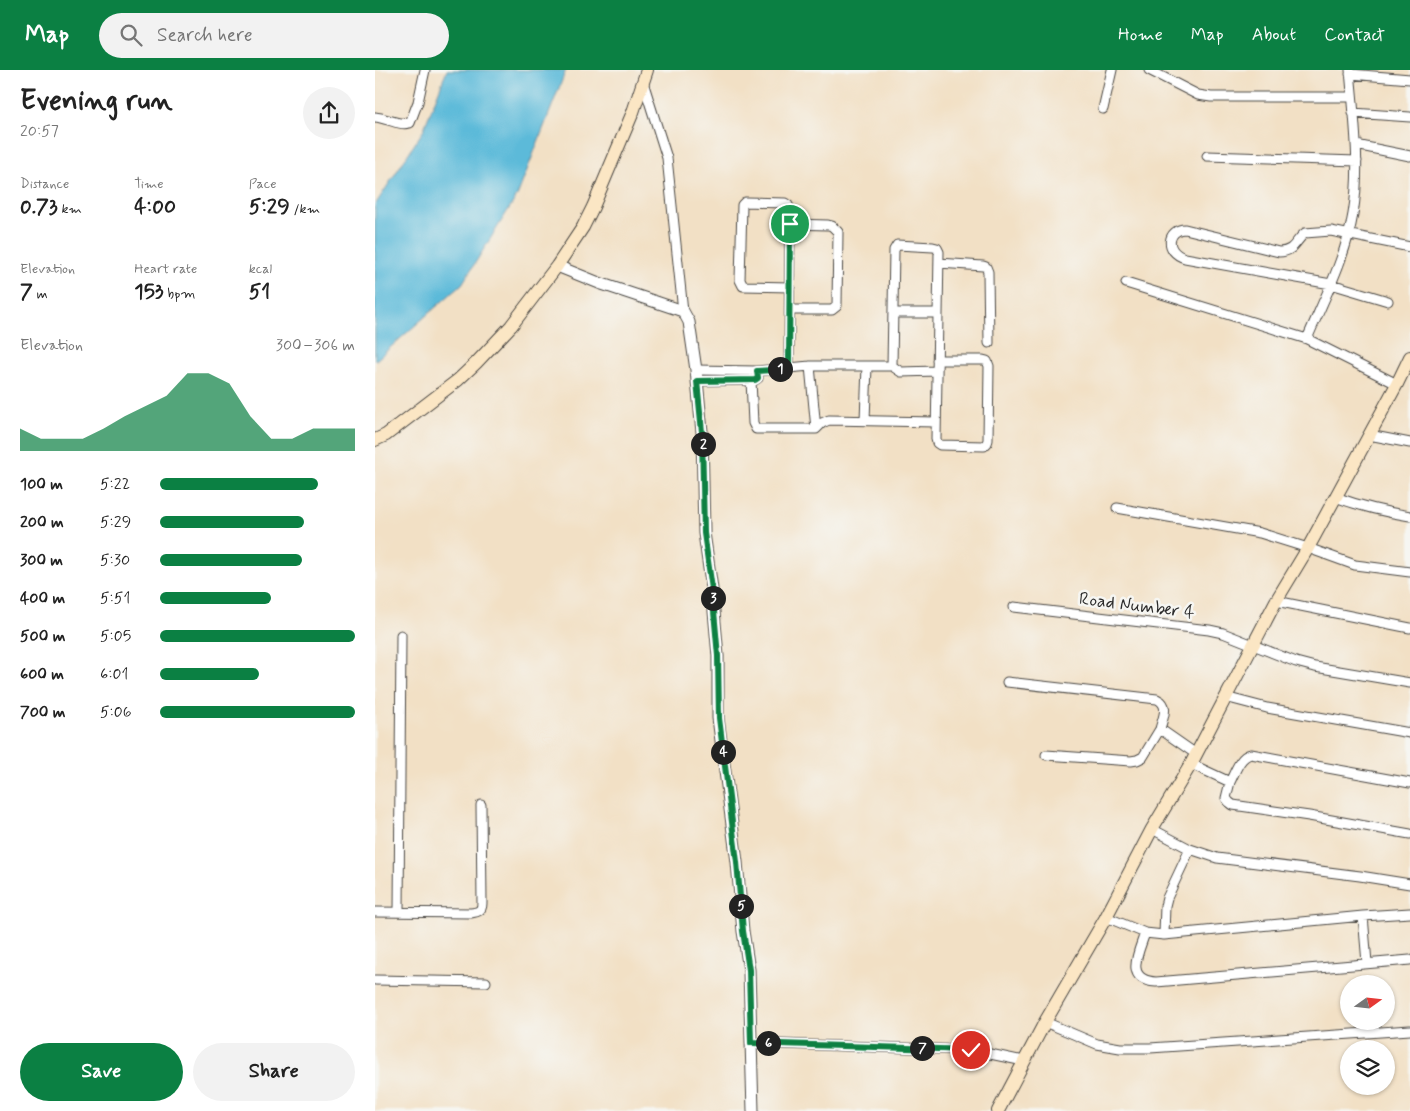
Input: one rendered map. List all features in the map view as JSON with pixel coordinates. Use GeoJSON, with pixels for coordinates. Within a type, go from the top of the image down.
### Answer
{"type":"FeatureCollection","features":[{"type":"Feature","properties":{"kind":"main road"},"geometry":{"type":"LineString","coordinates":[[375,440],[386,435],[425,406],[477,364],[511,326],[557,266],[583,227],[593,207],[633,112],[645,76]]}},
{"type":"Feature","properties":{"kind":"main road"},"geometry":{"type":"LineString","coordinates":[[998,1111],[1023,1061],[1106,917],[1152,829],[1193,759],[1253,644],[1308,548],[1408,364]]}},
{"type":"Feature","properties":{"kind":"street"},"geometry":{"type":"LineString","coordinates":[[375,117],[385,118],[402,125],[410,123],[418,102],[425,70]]}},
{"type":"Feature","properties":{"kind":"street"},"geometry":{"type":"LineString","coordinates":[[1103,109],[1112,70]]}},
{"type":"Feature","properties":{"kind":"street"},"geometry":{"type":"LineString","coordinates":[[1149,70],[1191,92],[1211,97],[1352,97]]}},
{"type":"Feature","properties":{"kind":"street"},"geometry":{"type":"LineString","coordinates":[[1307,339],[1331,284],[1349,234],[1356,187],[1357,161],[1350,72],[1410,79]]}},
{"type":"Feature","properties":{"kind":"street"},"geometry":{"type":"LineString","coordinates":[[645,76],[667,158],[683,311],[689,322],[697,376],[702,432],[704,533],[712,589],[718,656],[719,718],[749,970],[753,1111]]}},
{"type":"Feature","properties":{"kind":"street"},"geometry":{"type":"LineString","coordinates":[[1353,113],[1410,117]]}},
{"type":"Feature","properties":{"kind":"street"},"geometry":{"type":"LineString","coordinates":[[1356,145],[1410,156]]}},
{"type":"Feature","properties":{"kind":"street"},"geometry":{"type":"LineString","coordinates":[[1207,156],[1357,161]]}},
{"type":"Feature","properties":{"kind":"street"},"geometry":{"type":"LineString","coordinates":[[789,369],[790,310],[790,287],[790,224],[790,210],[785,203],[748,202],[742,205],[741,284],[743,286],[790,287]]}},
{"type":"Feature","properties":{"kind":"street"},"geometry":{"type":"LineString","coordinates":[[790,224],[828,225],[838,232],[837,306],[832,310],[790,310]]}},
{"type":"Feature","properties":{"kind":"street"},"geometry":{"type":"LineString","coordinates":[[1387,301],[1331,284],[1185,258],[1176,255],[1172,251],[1171,239],[1176,231],[1185,229],[1285,252],[1292,248],[1305,233],[1331,231],[1410,247]]}},
{"type":"Feature","properties":{"kind":"street"},"geometry":{"type":"LineString","coordinates":[[892,366],[895,247],[897,245],[933,247],[937,248],[939,252],[939,263],[937,360],[936,422],[937,443],[940,445],[984,446],[987,443],[989,366],[987,361],[937,360]]}},
{"type":"Feature","properties":{"kind":"street"},"geometry":{"type":"LineString","coordinates":[[939,263],[986,267],[988,272],[989,343]]}},
{"type":"Feature","properties":{"kind":"street"},"geometry":{"type":"LineString","coordinates":[[557,266],[599,283],[683,311]]}},
{"type":"Feature","properties":{"kind":"street"},"geometry":{"type":"LineString","coordinates":[[1126,283],[1307,339],[1397,384]]}},
{"type":"Feature","properties":{"kind":"street"},"geometry":{"type":"LineString","coordinates":[[893,313],[938,313]]}},
{"type":"Feature","properties":{"kind":"street"},"geometry":{"type":"LineString","coordinates":[[697,376],[810,366],[892,366],[901,372],[937,371]]}},
{"type":"Feature","properties":{"kind":"street"},"geometry":{"type":"LineString","coordinates":[[810,366],[816,429]]}},
{"type":"Feature","properties":{"kind":"street"},"geometry":{"type":"LineString","coordinates":[[865,420],[867,366]]}},
{"type":"Feature","properties":{"kind":"street"},"geometry":{"type":"LineString","coordinates":[[697,376],[757,380],[757,371]]}},
{"type":"Feature","properties":{"kind":"street"},"geometry":{"type":"LineString","coordinates":[[751,380],[753,423],[756,429],[816,429],[822,423],[829,420],[936,422]]}},
{"type":"Feature","properties":{"kind":"street"},"geometry":{"type":"LineString","coordinates":[[1369,435],[1410,443]]}},
{"type":"Feature","properties":{"kind":"street"},"geometry":{"type":"LineString","coordinates":[[1335,497],[1363,507],[1410,516]]}},
{"type":"Feature","properties":{"kind":"street"},"geometry":{"type":"LineString","coordinates":[[1117,508],[1260,533],[1355,565],[1410,572]]}},
{"type":"Feature","properties":{"kind":"street"},"geometry":{"type":"LineString","coordinates":[[1277,601],[1410,628]]}},
{"type":"Feature","properties":{"kind":"street","name":"Road Number 4"},"geometry":{"type":"LineString","coordinates":[[1014,607],[1209,630],[1253,644],[1296,662],[1410,683]]}},
{"type":"Feature","properties":{"kind":"street"},"geometry":{"type":"LineString","coordinates":[[399,912],[401,635]]}},
{"type":"Feature","properties":{"kind":"street"},"geometry":{"type":"LineString","coordinates":[[1007,682],[1157,699],[1165,706],[1165,713],[1160,728],[1143,756],[1137,760],[1046,755]]}},
{"type":"Feature","properties":{"kind":"street"},"geometry":{"type":"LineString","coordinates":[[1225,697],[1267,708],[1410,733]]}},
{"type":"Feature","properties":{"kind":"street"},"geometry":{"type":"LineString","coordinates":[[1160,728],[1193,759],[1230,782]]}},
{"type":"Feature","properties":{"kind":"street"},"geometry":{"type":"LineString","coordinates":[[1410,783],[1247,754],[1242,759],[1230,782],[1227,798],[1233,805],[1410,834]]}},
{"type":"Feature","properties":{"kind":"street"},"geometry":{"type":"LineString","coordinates":[[375,912],[471,913],[481,910],[481,805]]}},
{"type":"Feature","properties":{"kind":"street"},"geometry":{"type":"LineString","coordinates":[[1152,829],[1190,849],[1217,858],[1410,884]]}},
{"type":"Feature","properties":{"kind":"street"},"geometry":{"type":"LineString","coordinates":[[1164,936],[1167,898],[1190,849]]}},
{"type":"Feature","properties":{"kind":"street"},"geometry":{"type":"LineString","coordinates":[[1106,917],[1145,933],[1164,936],[1410,913]]}},
{"type":"Feature","properties":{"kind":"street"},"geometry":{"type":"LineString","coordinates":[[1363,916],[1367,963]]}},
{"type":"Feature","properties":{"kind":"street"},"geometry":{"type":"LineString","coordinates":[[1145,933],[1136,960],[1135,970],[1140,978],[1147,982],[1410,960]]}},
{"type":"Feature","properties":{"kind":"street"},"geometry":{"type":"LineString","coordinates":[[375,980],[487,982]]}},
{"type":"Feature","properties":{"kind":"street"},"geometry":{"type":"LineString","coordinates":[[1045,1022],[1097,1044],[1120,1048],[1150,1048],[1410,1030]]}},
{"type":"Feature","properties":{"kind":"street"},"geometry":{"type":"LineString","coordinates":[[751,1043],[971,1050],[1023,1061]]}},
{"type":"Feature","properties":{"kind":"water"},"geometry":{"type":"Polygon","coordinates":[[[447,70],[566,70],[517,196],[462,284],[375,361],[375,205],[423,131],[447,70]]]}},
{"type":"Feature","properties":{"kind":"route"},"geometry":{"type":"LineString","coordinates":[[790,224],[789,369],[757,371],[757,380],[697,381],[702,432],[704,533],[712,589],[718,656],[719,718],[749,970],[751,1043],[971,1050]]}}]}
